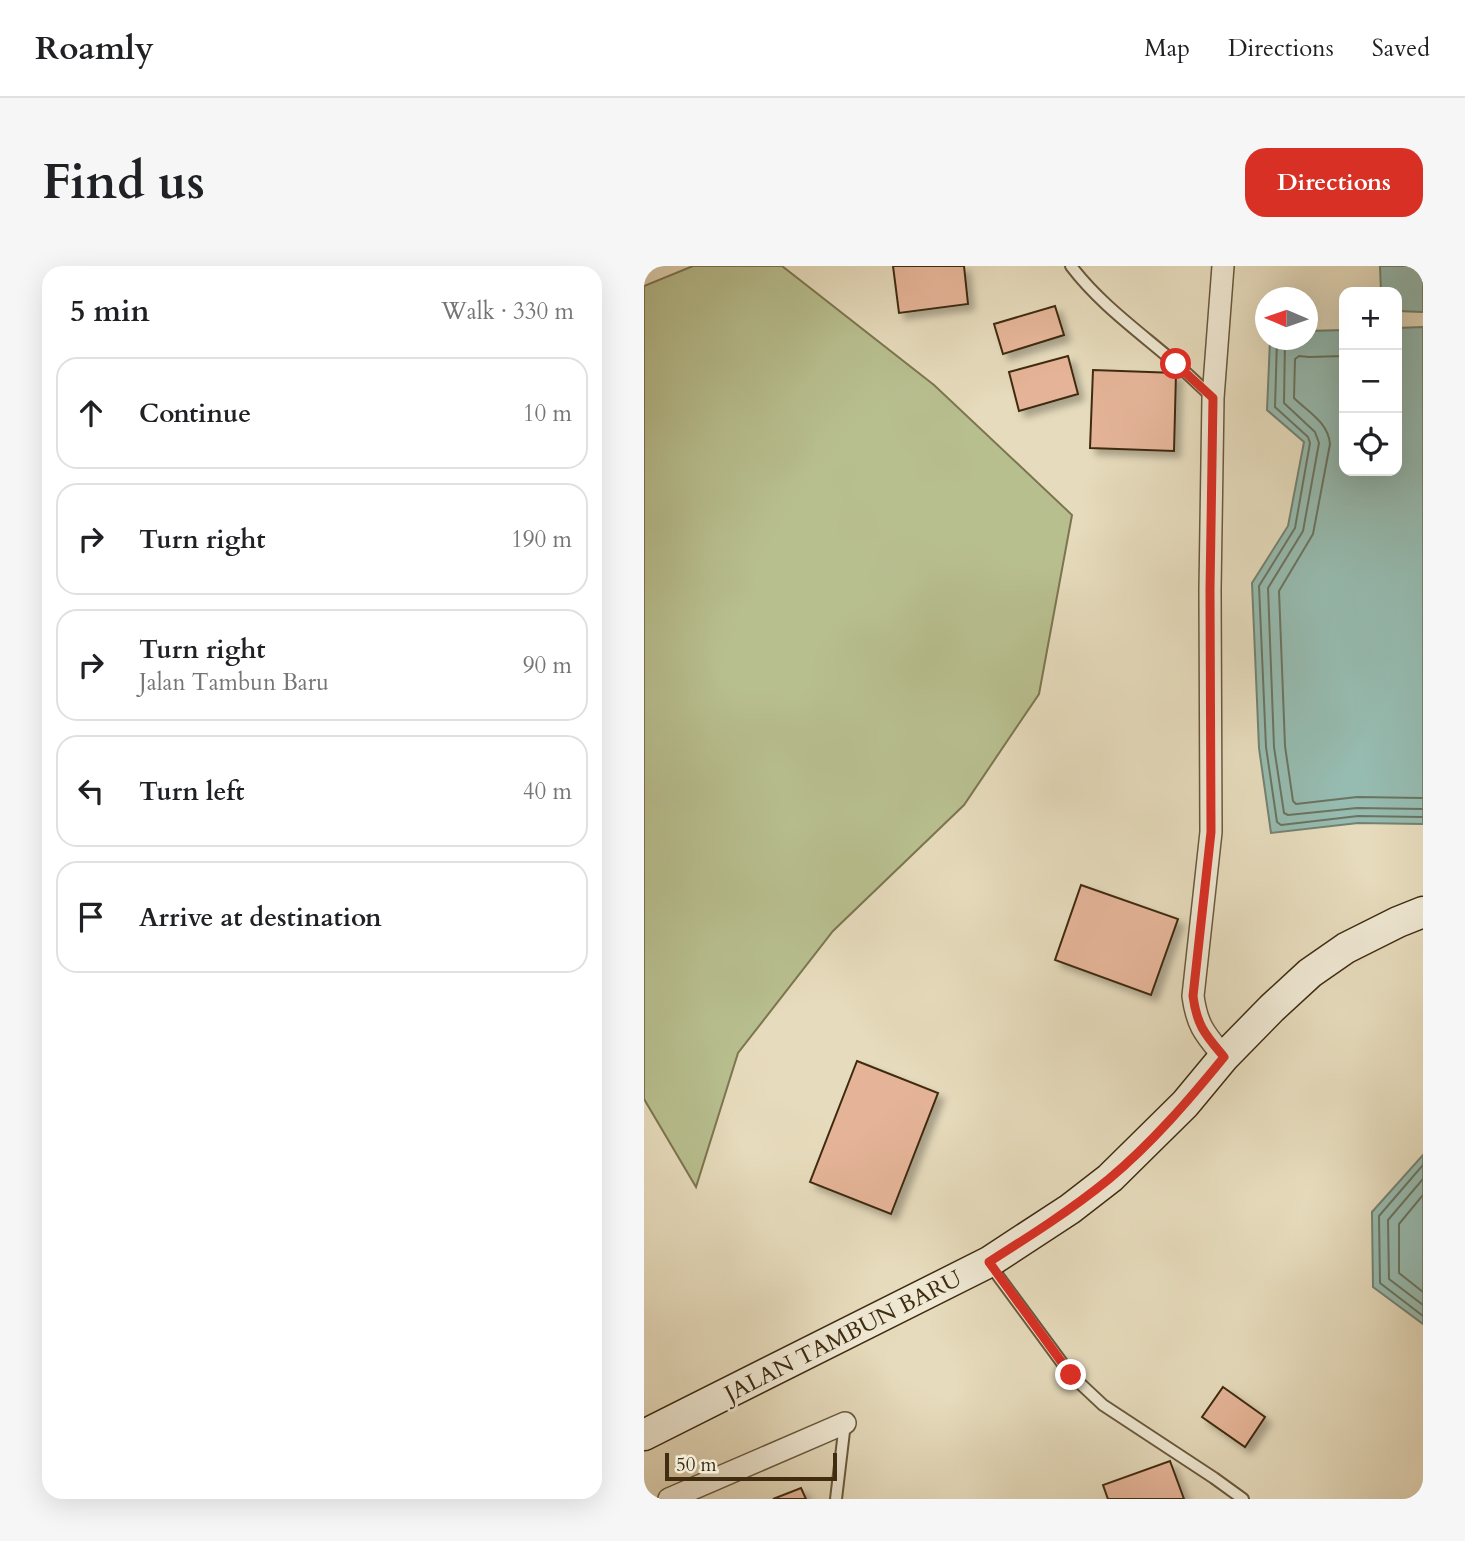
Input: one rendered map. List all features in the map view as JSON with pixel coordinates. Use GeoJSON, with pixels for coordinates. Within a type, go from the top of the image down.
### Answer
{"type":"FeatureCollection","features":[{"type":"Feature","properties":{"kind":"main road","name":"JALAN TAMBUN BARU"},"geometry":{"type":"LineString","coordinates":[[644,1436],[989,1262],[1060,1216],[1110,1178],[1185,1104],[1224,1057],[1310,973],[1346,948],[1423,912]]}},
{"type":"Feature","properties":{"kind":"street"},"geometry":{"type":"LineString","coordinates":[[1223,266],[1213,398],[1210,590],[1211,832],[1193,996],[1196,1016],[1203,1032],[1224,1057]]}},
{"type":"Feature","properties":{"kind":"street"},"geometry":{"type":"LineString","coordinates":[[669,1499],[845,1423]]}},
{"type":"Feature","properties":{"kind":"lane"},"geometry":{"type":"LineString","coordinates":[[1070,266],[1126,322],[1213,398]]}},
{"type":"Feature","properties":{"kind":"lane"},"geometry":{"type":"LineString","coordinates":[[989,1262],[1071,1375],[1103,1405],[1243,1499]]}},
{"type":"Feature","properties":{"kind":"lane"},"geometry":{"type":"LineString","coordinates":[[836,1499],[845,1423]]}},
{"type":"Feature","properties":{"kind":"green space"},"geometry":{"type":"Polygon","coordinates":[[[693,266],[782,266],[934,385],[1072,515],[1039,694],[964,805],[833,931],[738,1053],[696,1187],[644,1099],[644,286],[693,266]]]}},
{"type":"Feature","properties":{"kind":"water"},"geometry":{"type":"Polygon","coordinates":[[[1380,266],[1423,266],[1423,312],[1402,311],[1402,287],[1381,287],[1380,266]]]}},
{"type":"Feature","properties":{"kind":"water"},"geometry":{"type":"Polygon","coordinates":[[[1423,327],[1423,824],[1358,823],[1271,833],[1259,748],[1252,583],[1288,526],[1304,442],[1267,410],[1270,350],[1318,350],[1318,331],[1339,330],[1339,476],[1402,476],[1402,328],[1423,327]]]}},
{"type":"Feature","properties":{"kind":"water"},"geometry":{"type":"Polygon","coordinates":[[[1423,1155],[1423,1324],[1373,1287],[1372,1212],[1423,1155]]]}},
{"type":"Feature","properties":{"kind":"building"},"geometry":{"type":"Polygon","coordinates":[[[893,266],[964,266],[968,304],[899,313],[893,266]]]}},
{"type":"Feature","properties":{"kind":"building"},"geometry":{"type":"Polygon","coordinates":[[[1055,306],[1064,335],[1003,354],[994,324],[1055,306]]]}},
{"type":"Feature","properties":{"kind":"building"},"geometry":{"type":"Polygon","coordinates":[[[1068,356],[1078,394],[1019,411],[1009,372],[1068,356]]]}},
{"type":"Feature","properties":{"kind":"building"},"geometry":{"type":"Polygon","coordinates":[[[1093,370],[1176,373],[1174,451],[1090,448],[1093,370]]]}},
{"type":"Feature","properties":{"kind":"building"},"geometry":{"type":"Polygon","coordinates":[[[1081,885],[1178,919],[1151,995],[1055,960],[1081,885]]]}},
{"type":"Feature","properties":{"kind":"building"},"geometry":{"type":"Polygon","coordinates":[[[857,1061],[938,1093],[891,1214],[810,1182],[857,1061]]]}},
{"type":"Feature","properties":{"kind":"building"},"geometry":{"type":"Polygon","coordinates":[[[1223,1387],[1265,1417],[1245,1447],[1202,1417],[1223,1387]]]}},
{"type":"Feature","properties":{"kind":"building"},"geometry":{"type":"Polygon","coordinates":[[[1170,1461],[1184,1499],[1108,1499],[1103,1485],[1170,1461]]]}},
{"type":"Feature","properties":{"kind":"building"},"geometry":{"type":"Polygon","coordinates":[[[801,1488],[806,1499],[773,1499],[801,1488]]]}},
{"type":"Feature","properties":{"kind":"route"},"geometry":{"type":"LineString","coordinates":[[1071,1375],[989,1262],[1070,1209],[1110,1178],[1185,1104],[1224,1057],[1203,1032],[1196,1016],[1193,996],[1211,832],[1210,590],[1213,398],[1176,364]]}}]}
